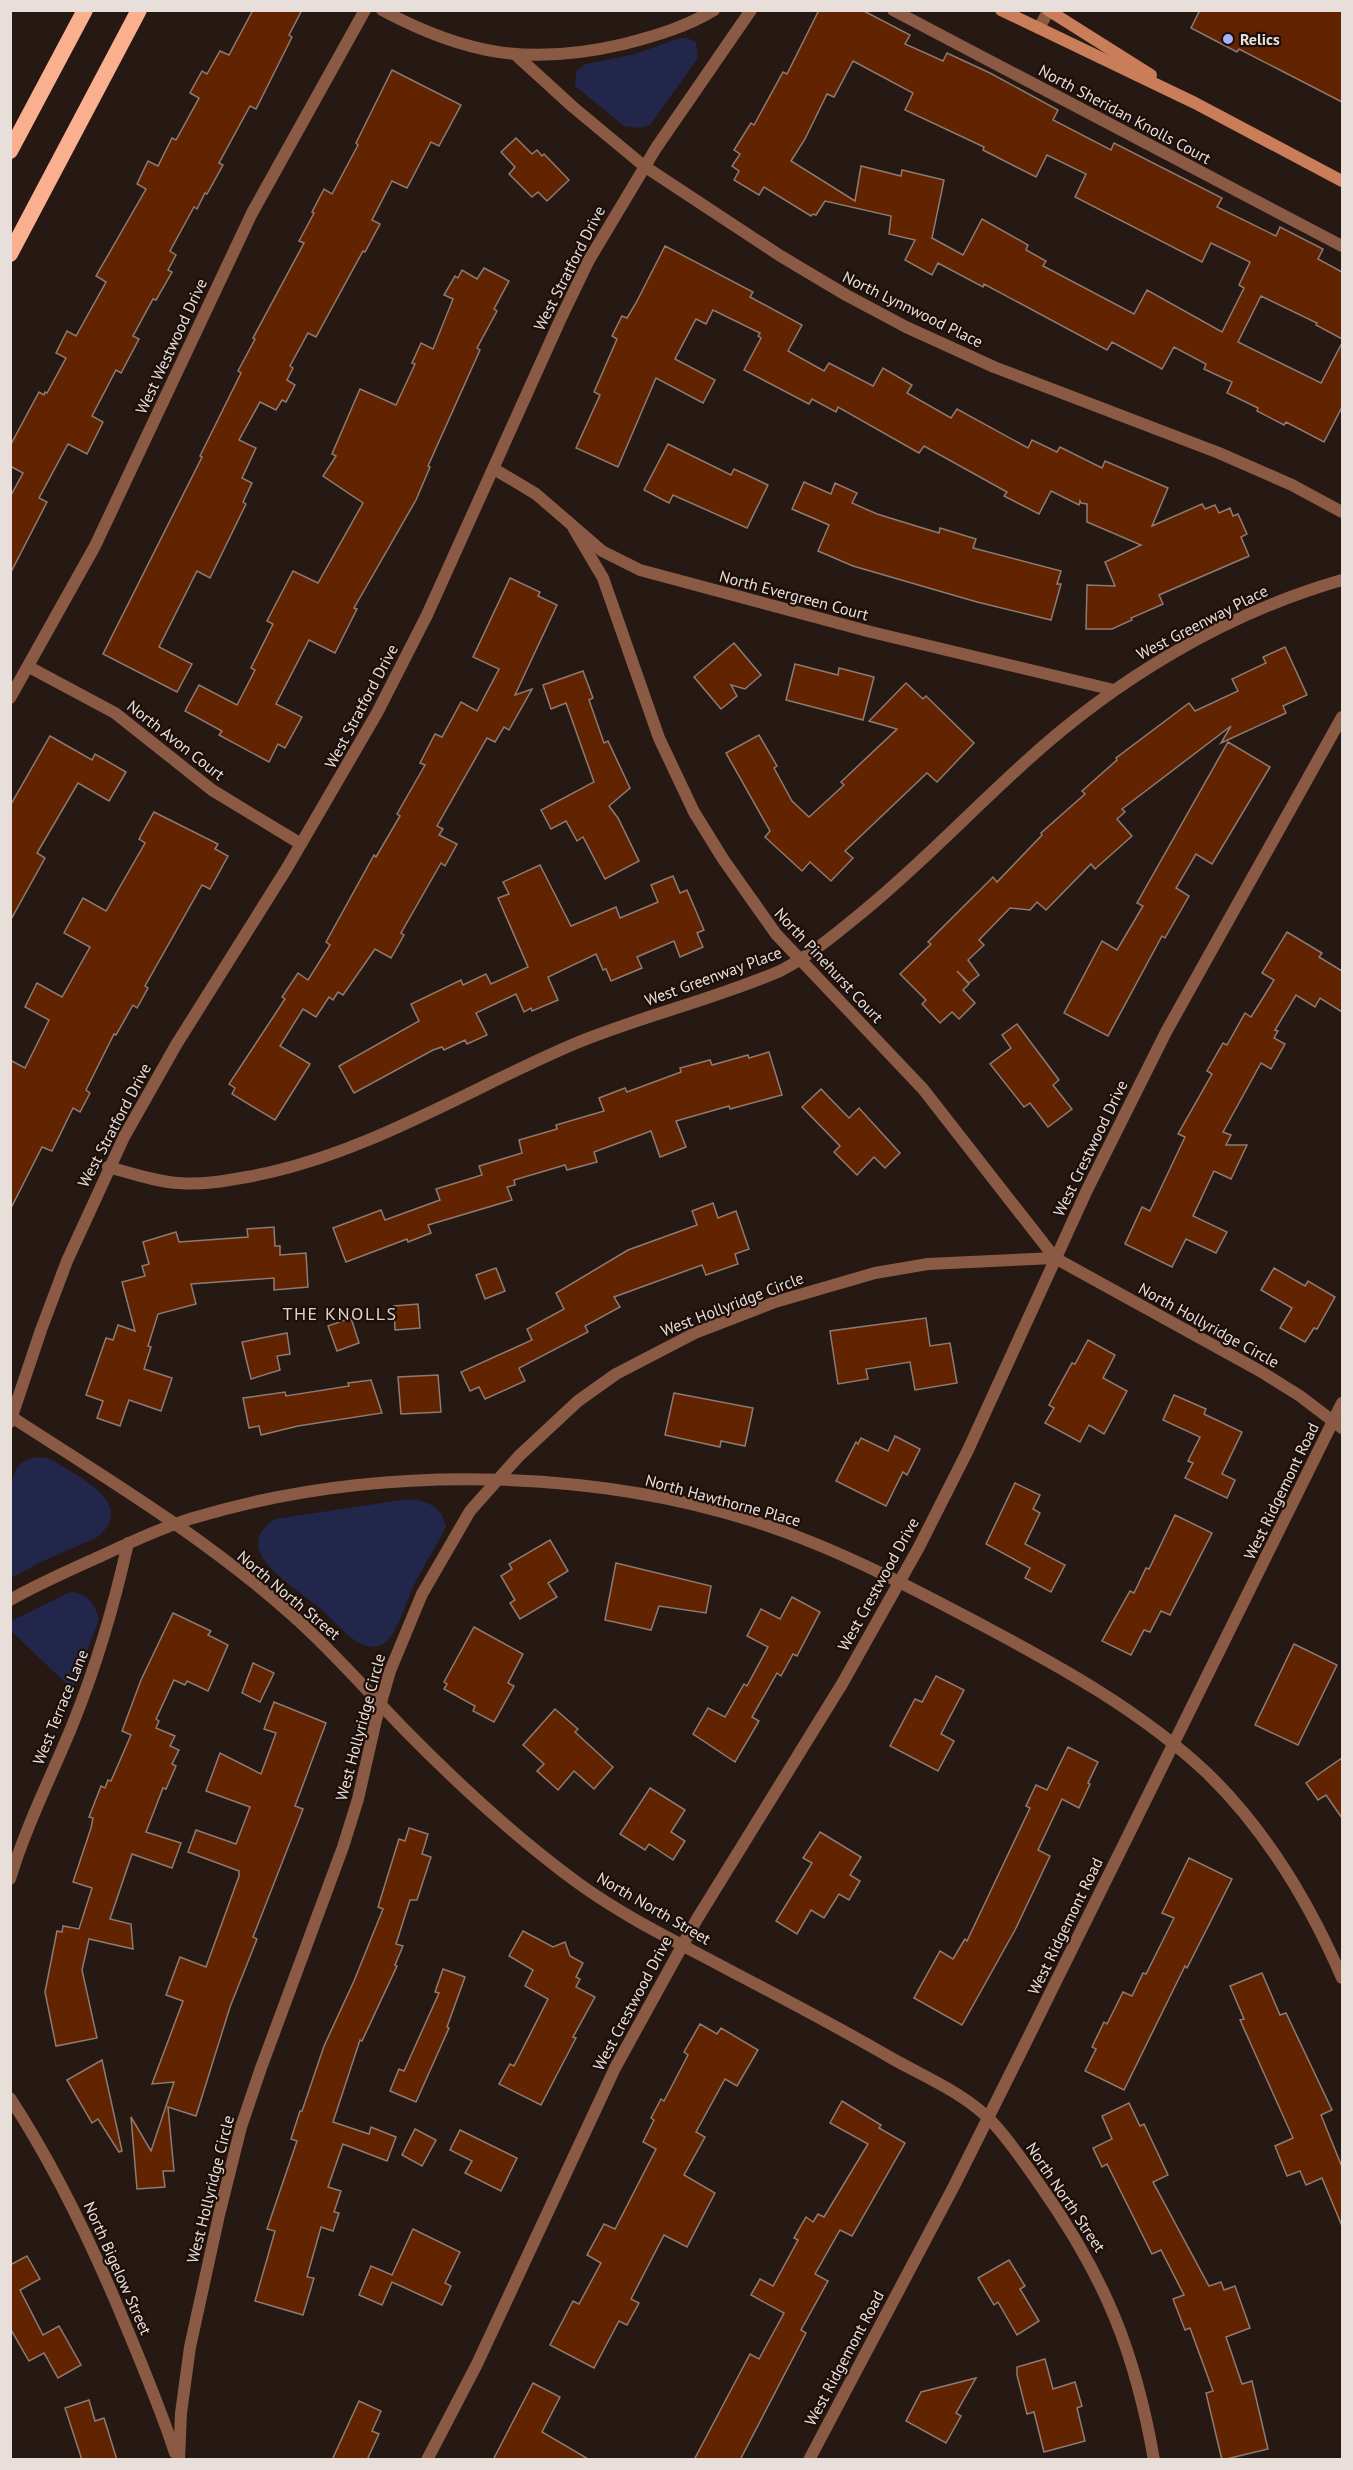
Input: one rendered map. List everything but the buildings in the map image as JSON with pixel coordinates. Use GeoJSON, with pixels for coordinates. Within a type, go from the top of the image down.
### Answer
{"type":"FeatureCollection","features":[{"type":"Feature","properties":{"kind":"highway"},"geometry":{"type":"LineString","coordinates":[[10,151],[85,10]]}},
{"type":"Feature","properties":{"kind":"highway"},"geometry":{"type":"LineString","coordinates":[[10,254],[140,10]]}},
{"type":"Feature","properties":{"kind":"main road"},"geometry":{"type":"LineString","coordinates":[[1001,10],[1195,103],[1342,181]]}},
{"type":"Feature","properties":{"kind":"main road"},"geometry":{"type":"LineString","coordinates":[[1048,11],[1195,103]]}},
{"type":"Feature","properties":{"kind":"street","name":"West Westwood Drive"},"geometry":{"type":"LineString","coordinates":[[10,698],[95,546],[252,213],[365,10]]}},
{"type":"Feature","properties":{"kind":"street"},"geometry":{"type":"LineString","coordinates":[[382,10],[444,39],[486,51],[516,55],[553,55],[614,46],[670,31],[714,10]]}},
{"type":"Feature","properties":{"kind":"street","name":"West Stratford Drive"},"geometry":{"type":"LineString","coordinates":[[11,1418],[52,1299],[108,1167],[176,1045],[347,767],[407,655],[579,280],[644,166],[751,10]]}},
{"type":"Feature","properties":{"kind":"street","name":"North Sheridan Knolls Court"},"geometry":{"type":"LineString","coordinates":[[893,10],[1342,246]]}},
{"type":"Feature","properties":{"kind":"street"},"geometry":{"type":"LineString","coordinates":[[1039,28],[1048,11]]}},
{"type":"Feature","properties":{"kind":"street","name":"North Lynnwood Place"},"geometry":{"type":"LineString","coordinates":[[516,55],[582,115],[644,166],[780,255],[887,318],[1023,379],[1219,453],[1292,485],[1342,512]]}},
{"type":"Feature","properties":{"kind":"street","name":"North Evergreen Court"},"geometry":{"type":"LineString","coordinates":[[494,469],[528,488],[592,544],[618,561],[661,577],[870,632],[1114,690]]}},
{"type":"Feature","properties":{"kind":"street","name":"North Pinehurst Court"},"geometry":{"type":"LineString","coordinates":[[574,529],[603,578],[656,730],[694,812],[723,859],[766,922],[923,1089],[1055,1258]]}},
{"type":"Feature","properties":{"kind":"street","name":"West Greenway Place"},"geometry":{"type":"LineString","coordinates":[[108,1167],[172,1183],[193,1184],[237,1179],[299,1166],[374,1138],[516,1070],[598,1035],[759,980],[800,960],[890,890],[1023,764],[1114,690],[1182,648],[1225,626],[1272,604],[1342,580]]}},
{"type":"Feature","properties":{"kind":"street","name":"North Avon Court"},"geometry":{"type":"LineString","coordinates":[[29,667],[130,723],[212,790],[301,844]]}},
{"type":"Feature","properties":{"kind":"street","name":"West Crestwood Drive"},"geometry":{"type":"LineString","coordinates":[[428,2460],[484,2350],[608,2082],[682,1946],[760,1814],[837,1691],[900,1582],[960,1467],[1055,1258],[1166,1032],[1342,717]]}},
{"type":"Feature","properties":{"kind":"street","name":"North Hollyridge Circle"},"geometry":{"type":"LineString","coordinates":[[1055,1258],[1260,1371],[1300,1396],[1338,1425]]}},
{"type":"Feature","properties":{"kind":"street","name":"West Hollyridge Circle"},"geometry":{"type":"LineString","coordinates":[[178,2460],[181,2413],[190,2347],[241,2127],[343,1847],[358,1799],[380,1703],[401,1642],[429,1579],[460,1525],[497,1480],[548,1427],[603,1383],[657,1351],[707,1328],[775,1302],[875,1273],[928,1264],[1055,1258]]}},
{"type":"Feature","properties":{"kind":"street","name":"West Ridgemont Road"},"geometry":{"type":"LineString","coordinates":[[809,2460],[988,2118],[1174,1744],[1338,1425],[1342,1403]]}},
{"type":"Feature","properties":{"kind":"street","name":"North North Street"},"geometry":{"type":"LineString","coordinates":[[11,1418],[175,1525],[289,1612],[478,1801],[543,1857],[596,1895],[682,1946],[835,2026],[961,2098],[988,2118],[1014,2148],[1063,2219],[1097,2277],[1127,2346],[1143,2403],[1154,2460]]}},
{"type":"Feature","properties":{"kind":"street","name":"North Hawthorne Place"},"geometry":{"type":"LineString","coordinates":[[10,1600],[41,1583],[128,1543],[175,1525],[224,1510],[333,1489],[393,1483],[538,1480],[635,1493],[694,1506],[802,1539],[900,1582],[1107,1696],[1174,1744],[1220,1787],[1271,1848],[1305,1900],[1342,1978]]}},
{"type":"Feature","properties":{"kind":"street","name":"West Terrace Lane"},"geometry":{"type":"LineString","coordinates":[[10,1879],[25,1836],[96,1662],[115,1600],[128,1543]]}},
{"type":"Feature","properties":{"kind":"street","name":"North Bigelow Street"},"geometry":{"type":"LineString","coordinates":[[10,2098],[58,2179],[89,2241],[149,2382],[178,2460]]}},
{"type":"Feature","properties":{"kind":"shaded area"},"geometry":{"type":"Polygon","coordinates":[[[680,38],[696,42],[698,58],[650,125],[639,128],[624,126],[575,86],[576,71],[586,64],[635,54],[680,38]]]}},
{"type":"Feature","properties":{"kind":"shaded area"},"geometry":{"type":"Polygon","coordinates":[[[37,1457],[55,1462],[90,1484],[108,1503],[111,1514],[108,1526],[96,1538],[11,1578],[9,1521],[13,1477],[21,1464],[37,1457]]]}},
{"type":"Feature","properties":{"kind":"shaded area"},"geometry":{"type":"Polygon","coordinates":[[[408,1499],[422,1501],[433,1506],[441,1514],[446,1527],[413,1586],[396,1628],[387,1641],[380,1646],[371,1647],[355,1641],[323,1611],[284,1581],[271,1569],[262,1556],[258,1544],[262,1531],[275,1519],[408,1499]]]}},
{"type":"Feature","properties":{"kind":"shaded area"},"geometry":{"type":"Polygon","coordinates":[[[70,1592],[86,1597],[95,1608],[99,1619],[73,1690],[10,1630],[11,1621],[70,1592]]]}},
{"type":"Feature","properties":{"kind":"place","name":"Relics"},"geometry":{"type":"Point","coordinates":[1228,39]}},
{"type":"Feature","properties":{"kind":"district","name":"THE KNOLLS"},"geometry":{"type":"Point","coordinates":[340,1314]}}]}
